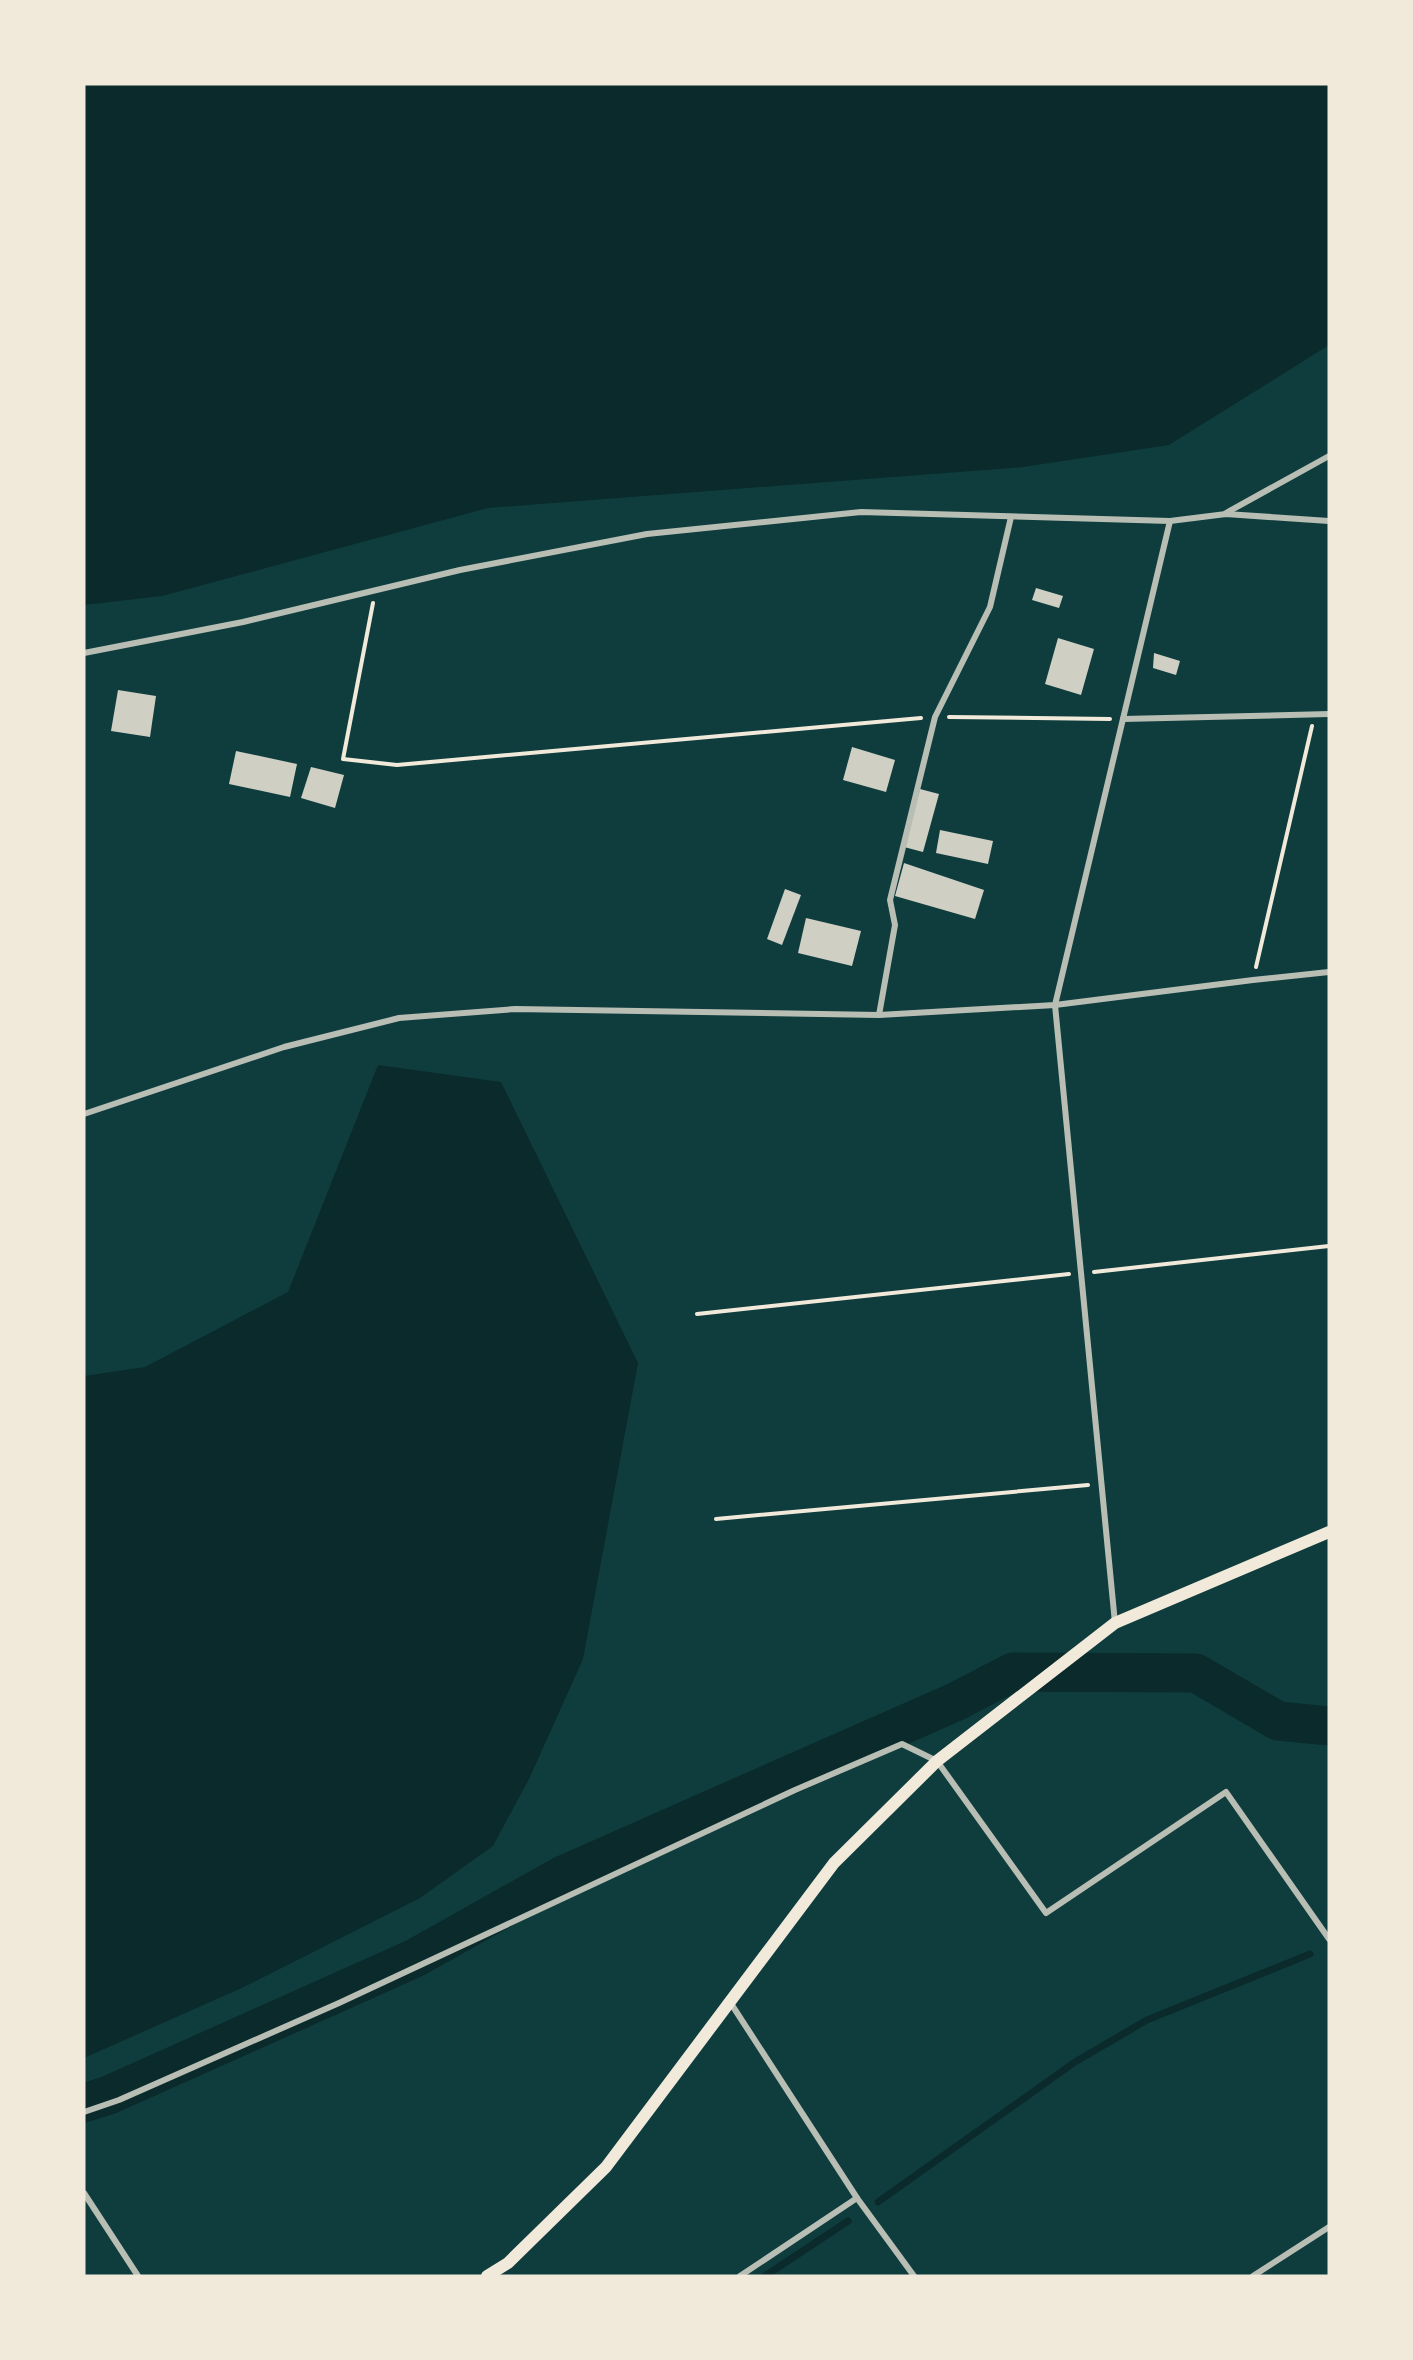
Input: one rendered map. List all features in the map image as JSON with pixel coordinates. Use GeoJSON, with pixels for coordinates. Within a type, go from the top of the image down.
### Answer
{"type":"FeatureCollection","features":[{"type":"Feature","properties":{"kind":"main road"},"geometry":{"type":"LineString","coordinates":[[487,2276],[508,2263],[606,2167],[834,1863],[937,1761],[1115,1623],[1329,1532]]}},
{"type":"Feature","properties":{"kind":"street"},"geometry":{"type":"LineString","coordinates":[[1226,514],[1329,456]]}},
{"type":"Feature","properties":{"kind":"street"},"geometry":{"type":"LineString","coordinates":[[84,653],[243,622],[460,570],[646,534],[861,512],[1170,521],[1226,514],[1329,521]]}},
{"type":"Feature","properties":{"kind":"street"},"geometry":{"type":"LineString","coordinates":[[879,1016],[895,925],[890,900],[935,717],[990,607],[1011,517]]}},
{"type":"Feature","properties":{"kind":"street"},"geometry":{"type":"LineString","coordinates":[[1115,1623],[1055,1005],[1170,521]]}},
{"type":"Feature","properties":{"kind":"street"},"geometry":{"type":"LineString","coordinates":[[1123,719],[1329,714]]}},
{"type":"Feature","properties":{"kind":"street"},"geometry":{"type":"LineString","coordinates":[[84,1114],[284,1047],[399,1018],[515,1009],[879,1016],[1055,1005],[1329,972]]}},
{"type":"Feature","properties":{"kind":"street"},"geometry":{"type":"LineString","coordinates":[[84,2112],[119,2100],[339,2003],[795,1790],[902,1744],[937,1761],[1046,1913],[1226,1792],[1329,1939]]}},
{"type":"Feature","properties":{"kind":"street"},"geometry":{"type":"LineString","coordinates":[[730,2002],[857,2198],[914,2276]]}},
{"type":"Feature","properties":{"kind":"street"},"geometry":{"type":"LineString","coordinates":[[84,2193],[138,2276]]}},
{"type":"Feature","properties":{"kind":"street"},"geometry":{"type":"LineString","coordinates":[[740,2276],[857,2198]]}},
{"type":"Feature","properties":{"kind":"street"},"geometry":{"type":"LineString","coordinates":[[1253,2276],[1329,2227]]}},
{"type":"Feature","properties":{"kind":"path"},"geometry":{"type":"LineString","coordinates":[[375,590],[343,759],[397,765],[935,717],[1123,719]]}},
{"type":"Feature","properties":{"kind":"path"},"geometry":{"type":"LineString","coordinates":[[1253,980],[1315,714]]}},
{"type":"Feature","properties":{"kind":"path"},"geometry":{"type":"LineString","coordinates":[[697,1314],[1329,1246]]}},
{"type":"Feature","properties":{"kind":"path"},"geometry":{"type":"LineString","coordinates":[[716,1519],[1101,1484]]}},
{"type":"Feature","properties":{"kind":"water"},"geometry":{"type":"Polygon","coordinates":[[[84,84],[1329,84],[1329,345],[1169,445],[1023,467],[488,508],[162,596],[84,605],[84,84]]]}},
{"type":"Feature","properties":{"kind":"water"},"geometry":{"type":"Polygon","coordinates":[[[378,1065],[501,1082],[638,1363],[583,1659],[529,1779],[493,1846],[420,1898],[244,1987],[84,2058],[84,1376],[145,1367],[288,1292],[378,1065]]]}},
{"type":"Feature","properties":{"kind":"building"},"geometry":{"type":"Polygon","coordinates":[[[1036,588],[1063,596],[1059,608],[1032,600],[1036,588]]]}},
{"type":"Feature","properties":{"kind":"building"},"geometry":{"type":"Polygon","coordinates":[[[1058,638],[1094,649],[1081,695],[1045,684],[1058,638]]]}},
{"type":"Feature","properties":{"kind":"building"},"geometry":{"type":"Polygon","coordinates":[[[1154,653],[1180,661],[1176,675],[1153,668],[1154,653]]]}},
{"type":"Feature","properties":{"kind":"building"},"geometry":{"type":"Polygon","coordinates":[[[118,690],[156,696],[150,737],[111,731],[118,690]]]}},
{"type":"Feature","properties":{"kind":"building"},"geometry":{"type":"Polygon","coordinates":[[[852,747],[895,760],[886,792],[843,780],[852,747]]]}},
{"type":"Feature","properties":{"kind":"building"},"geometry":{"type":"Polygon","coordinates":[[[236,751],[297,764],[290,797],[229,784],[236,751]]]}},
{"type":"Feature","properties":{"kind":"building"},"geometry":{"type":"Polygon","coordinates":[[[311,767],[344,775],[335,808],[301,798],[311,767]]]}},
{"type":"Feature","properties":{"kind":"building"},"geometry":{"type":"Polygon","coordinates":[[[920,789],[939,794],[923,852],[904,847],[920,789]]]}},
{"type":"Feature","properties":{"kind":"building"},"geometry":{"type":"Polygon","coordinates":[[[940,830],[993,841],[988,864],[936,853],[940,830]]]}},
{"type":"Feature","properties":{"kind":"building"},"geometry":{"type":"Polygon","coordinates":[[[904,863],[984,890],[975,919],[895,896],[904,863]]]}},
{"type":"Feature","properties":{"kind":"building"},"geometry":{"type":"Polygon","coordinates":[[[785,889],[801,895],[782,945],[767,939],[785,889]]]}},
{"type":"Feature","properties":{"kind":"building"},"geometry":{"type":"Polygon","coordinates":[[[806,918],[861,931],[852,966],[798,953],[806,918]]]}},
{"type":"Feature","properties":{"kind":"waterway"},"geometry":{"type":"LineString","coordinates":[[84,2103],[109,2095],[415,1958],[563,1875],[955,1702],[1013,1672],[1196,1673],[1278,1721],[1329,1726]]}},
{"type":"Feature","properties":{"kind":"waterway"},"geometry":{"type":"LineString","coordinates":[[878,2202],[1075,2062],[1147,2020],[1310,1954]]}},
{"type":"Feature","properties":{"kind":"waterway"},"geometry":{"type":"LineString","coordinates":[[765,2276],[848,2221]]}}]}
